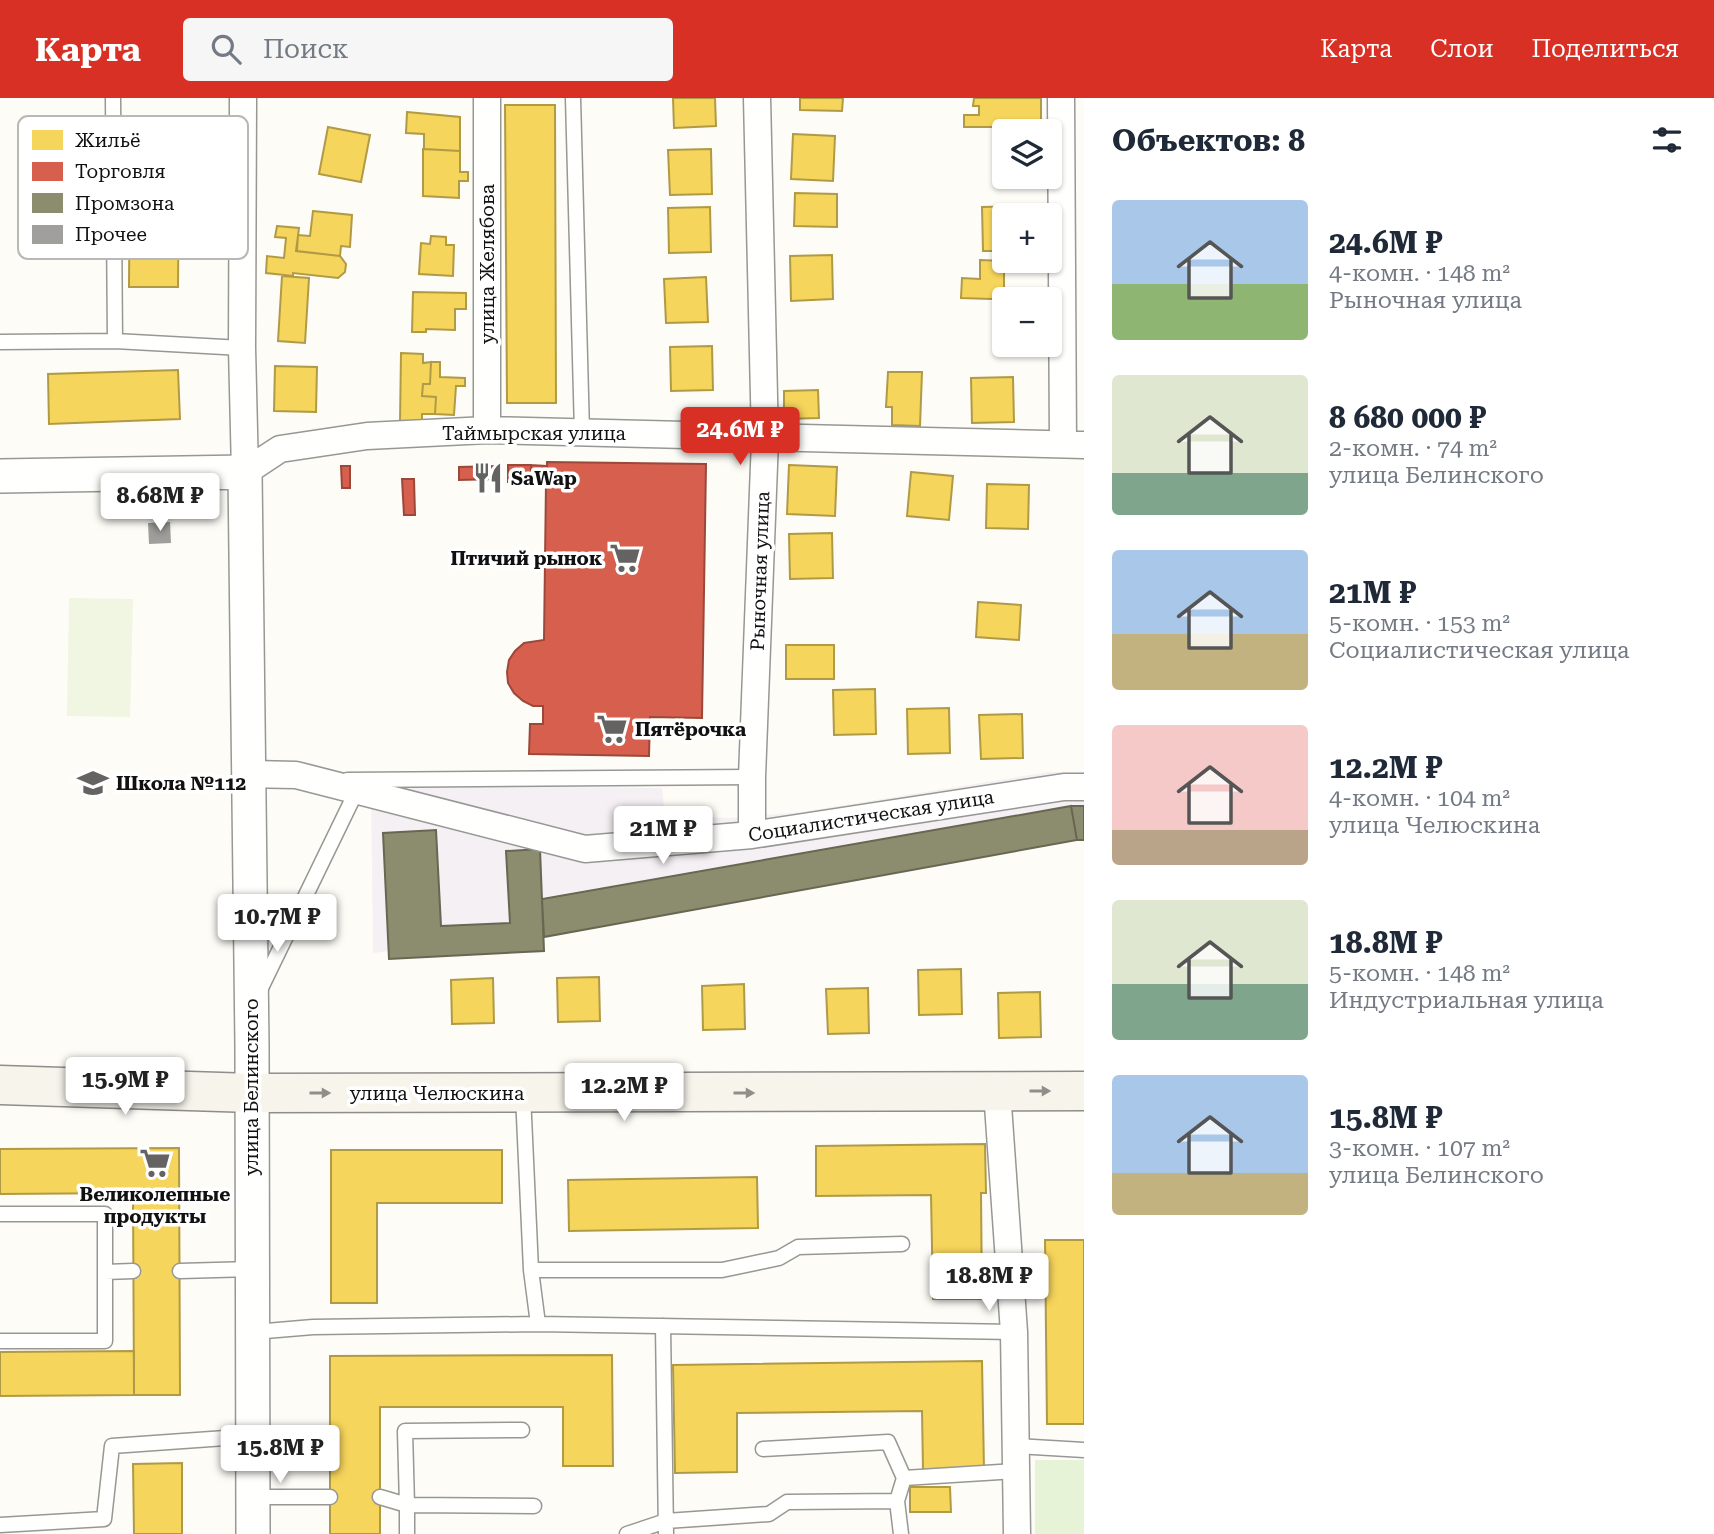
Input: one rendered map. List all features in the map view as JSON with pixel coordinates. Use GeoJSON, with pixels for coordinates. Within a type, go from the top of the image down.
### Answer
{"type":"FeatureCollection","features":[{"type":"Feature","properties":{"kind":"main road","name":"улица Челюскина"},"geometry":{"type":"LineString","coordinates":[[0,1085],[252,1093],[1084,1091]]}},
{"type":"Feature","properties":{"kind":"street","name":"улица Белинского"},"geometry":{"type":"LineString","coordinates":[[243,98],[243,116]]}},
{"type":"Feature","properties":{"kind":"street","name":"улица Желябова"},"geometry":{"type":"LineString","coordinates":[[487,98],[487,430]]}},
{"type":"Feature","properties":{"kind":"street","name":"Рыночная улица"},"geometry":{"type":"LineString","coordinates":[[752,835],[765,439],[757,98]]}},
{"type":"Feature","properties":{"kind":"street"},"geometry":{"type":"LineString","coordinates":[[1061,98],[1074,444]]}},
{"type":"Feature","properties":{"kind":"street","name":"улица Белинского"},"geometry":{"type":"LineString","coordinates":[[242,259],[252,1093],[253,1534]]}},
{"type":"Feature","properties":{"kind":"street","name":"Таймырская улица"},"geometry":{"type":"LineString","coordinates":[[245,472],[280,449],[367,436],[487,430],[765,439],[1074,444]]}},
{"type":"Feature","properties":{"kind":"street"},"geometry":{"type":"LineString","coordinates":[[0,475],[245,472]]}},
{"type":"Feature","properties":{"kind":"street","name":"Социалистическая улица"},"geometry":{"type":"LineString","coordinates":[[248,774],[296,775],[585,849],[752,835],[1064,787],[1084,787]]}},
{"type":"Feature","properties":{"kind":"street"},"geometry":{"type":"LineString","coordinates":[[997,1091],[1014,1332],[1017,1534]]}},
{"type":"Feature","properties":{"kind":"lane"},"geometry":{"type":"LineString","coordinates":[[113,98],[113,116]]}},
{"type":"Feature","properties":{"kind":"lane"},"geometry":{"type":"LineString","coordinates":[[573,98],[582,432]]}},
{"type":"Feature","properties":{"kind":"lane"},"geometry":{"type":"LineString","coordinates":[[114,259],[115,341]]}},
{"type":"Feature","properties":{"kind":"lane"},"geometry":{"type":"LineString","coordinates":[[0,342],[115,341],[242,348]]}},
{"type":"Feature","properties":{"kind":"lane"},"geometry":{"type":"LineString","coordinates":[[312,780],[752,777]]}},
{"type":"Feature","properties":{"kind":"lane"},"geometry":{"type":"LineString","coordinates":[[251,1010],[356,792]]}},
{"type":"Feature","properties":{"kind":"lane"},"geometry":{"type":"LineString","coordinates":[[523,1094],[531,1270],[538,1324]]}},
{"type":"Feature","properties":{"kind":"lane"},"geometry":{"type":"LineString","coordinates":[[0,1214],[105,1214],[105,1341],[0,1341]]}},
{"type":"Feature","properties":{"kind":"lane"},"geometry":{"type":"LineString","coordinates":[[531,1270],[722,1270],[779,1258],[798,1247],[901,1244]]}},
{"type":"Feature","properties":{"kind":"lane"},"geometry":{"type":"LineString","coordinates":[[180,1271],[252,1269]]}},
{"type":"Feature","properties":{"kind":"lane"},"geometry":{"type":"LineString","coordinates":[[105,1272],[133,1270]]}},
{"type":"Feature","properties":{"kind":"lane"},"geometry":{"type":"LineString","coordinates":[[253,1332],[313,1327],[538,1324],[1014,1332]]}},
{"type":"Feature","properties":{"kind":"lane"},"geometry":{"type":"LineString","coordinates":[[663,1326],[666,1527]]}},
{"type":"Feature","properties":{"kind":"lane"},"geometry":{"type":"LineString","coordinates":[[407,1534],[405,1431],[522,1430]]}},
{"type":"Feature","properties":{"kind":"lane"},"geometry":{"type":"LineString","coordinates":[[0,1525],[104,1519],[112,1446],[254,1436]]}},
{"type":"Feature","properties":{"kind":"lane"},"geometry":{"type":"LineString","coordinates":[[764,1449],[888,1442],[904,1478],[897,1501],[901,1534]]}},
{"type":"Feature","properties":{"kind":"lane"},"geometry":{"type":"LineString","coordinates":[[904,1478],[1016,1458],[1084,1450]]}},
{"type":"Feature","properties":{"kind":"lane"},"geometry":{"type":"LineString","coordinates":[[253,1497],[330,1497]]}},
{"type":"Feature","properties":{"kind":"lane"},"geometry":{"type":"LineString","coordinates":[[380,1497],[407,1504],[534,1506]]}},
{"type":"Feature","properties":{"kind":"lane"},"geometry":{"type":"LineString","coordinates":[[626,1534],[769,1514],[786,1502],[897,1501]]}},
{"type":"Feature","properties":{"kind":"shaded area"},"geometry":{"type":"Polygon","coordinates":[[[1049,772],[1084,772],[1084,828],[517,927],[519,936],[373,953],[371,785],[662,788],[665,816],[730,818],[802,812],[1049,772]]]}},
{"type":"Feature","properties":{"kind":"green space"},"geometry":{"type":"Polygon","coordinates":[[[69,598],[133,599],[130,717],[67,716],[69,598]]]}},
{"type":"Feature","properties":{"kind":"green space"},"geometry":{"type":"Polygon","coordinates":[[[1035,1460],[1084,1460],[1084,1534],[1035,1534],[1035,1460]]]}},
{"type":"Feature","properties":{"kind":"building: Жильё"},"geometry":{"type":"Polygon","coordinates":[[[673,98],[715,98],[716,126],[674,128],[673,98]]]}},
{"type":"Feature","properties":{"kind":"building: Жильё"},"geometry":{"type":"Polygon","coordinates":[[[800,98],[843,98],[842,111],[800,110],[800,98]]]}},
{"type":"Feature","properties":{"kind":"building: Жильё"},"geometry":{"type":"Polygon","coordinates":[[[974,98],[1041,98],[1041,119],[992,119],[992,127],[964,127],[964,115],[979,115],[979,106],[973,106],[974,98]]]}},
{"type":"Feature","properties":{"kind":"building: Жильё"},"geometry":{"type":"Polygon","coordinates":[[[505,105],[555,105],[556,403],[507,403],[505,105]]]}},
{"type":"Feature","properties":{"kind":"building: Жильё"},"geometry":{"type":"Polygon","coordinates":[[[407,112],[460,117],[460,151],[424,149],[424,134],[406,133],[407,112]]]}},
{"type":"Feature","properties":{"kind":"building: Жильё"},"geometry":{"type":"Polygon","coordinates":[[[328,127],[370,135],[361,182],[319,174],[328,127]]]}},
{"type":"Feature","properties":{"kind":"building: Жильё"},"geometry":{"type":"Polygon","coordinates":[[[793,134],[835,136],[833,181],[791,179],[793,134]]]}},
{"type":"Feature","properties":{"kind":"building: Жильё"},"geometry":{"type":"Polygon","coordinates":[[[423,149],[460,151],[460,172],[468,172],[468,181],[459,181],[459,198],[423,196],[423,149]]]}},
{"type":"Feature","properties":{"kind":"building: Жильё"},"geometry":{"type":"Polygon","coordinates":[[[711,149],[712,194],[670,195],[668,150],[711,149]]]}},
{"type":"Feature","properties":{"kind":"building: Жильё"},"geometry":{"type":"Polygon","coordinates":[[[795,193],[837,194],[837,227],[794,226],[795,193]]]}},
{"type":"Feature","properties":{"kind":"building: Жильё"},"geometry":{"type":"Polygon","coordinates":[[[710,207],[711,252],[669,253],[668,208],[710,207]]]}},
{"type":"Feature","properties":{"kind":"building: Жильё"},"geometry":{"type":"Polygon","coordinates":[[[982,207],[992,207],[992,251],[983,251],[982,207]]]}},
{"type":"Feature","properties":{"kind":"building: Жильё"},"geometry":{"type":"Polygon","coordinates":[[[313,211],[352,215],[350,247],[341,246],[340,256],[297,251],[298,235],[310,236],[313,211]]]}},
{"type":"Feature","properties":{"kind":"building: Жильё"},"geometry":{"type":"Polygon","coordinates":[[[277,226],[299,228],[296,251],[340,256],[346,264],[345,272],[338,278],[266,273],[267,256],[284,258],[286,238],[275,237],[277,226]]]}},
{"type":"Feature","properties":{"kind":"building: Жильё"},"geometry":{"type":"Polygon","coordinates":[[[431,236],[446,237],[446,245],[454,245],[453,276],[419,274],[421,243],[430,244],[431,236]]]}},
{"type":"Feature","properties":{"kind":"building: Жильё"},"geometry":{"type":"Polygon","coordinates":[[[832,255],[833,299],[791,301],[790,256],[832,255]]]}},
{"type":"Feature","properties":{"kind":"building: Жильё"},"geometry":{"type":"Polygon","coordinates":[[[129,259],[178,259],[178,287],[129,287],[129,259]]]}},
{"type":"Feature","properties":{"kind":"building: Жильё"},"geometry":{"type":"Polygon","coordinates":[[[980,260],[992,260],[992,273],[1004,273],[1004,287],[992,287],[992,299],[961,298],[962,278],[980,279],[980,260]]]}},
{"type":"Feature","properties":{"kind":"building: Жильё"},"geometry":{"type":"Polygon","coordinates":[[[282,276],[309,278],[305,343],[278,341],[282,276]]]}},
{"type":"Feature","properties":{"kind":"building: Жильё"},"geometry":{"type":"Polygon","coordinates":[[[706,277],[708,322],[666,323],[664,279],[706,277]]]}},
{"type":"Feature","properties":{"kind":"building: Жильё"},"geometry":{"type":"Polygon","coordinates":[[[413,292],[466,293],[466,309],[455,309],[455,330],[426,329],[426,332],[412,332],[413,292]]]}},
{"type":"Feature","properties":{"kind":"building: Жильё"},"geometry":{"type":"Polygon","coordinates":[[[712,346],[713,390],[671,391],[670,347],[712,346]]]}},
{"type":"Feature","properties":{"kind":"building: Жильё"},"geometry":{"type":"Polygon","coordinates":[[[401,353],[423,354],[423,363],[431,362],[430,384],[423,384],[422,396],[436,397],[435,414],[422,414],[422,423],[400,422],[401,353]]]}},
{"type":"Feature","properties":{"kind":"building: Жильё"},"geometry":{"type":"Polygon","coordinates":[[[431,362],[440,362],[440,377],[465,378],[465,386],[456,386],[454,415],[435,414],[436,397],[422,396],[423,384],[430,384],[431,362]]]}},
{"type":"Feature","properties":{"kind":"building: Жильё"},"geometry":{"type":"Polygon","coordinates":[[[275,366],[317,367],[316,412],[274,411],[275,366]]]}},
{"type":"Feature","properties":{"kind":"building: Жильё"},"geometry":{"type":"Polygon","coordinates":[[[178,370],[180,419],[49,424],[48,374],[178,370]]]}},
{"type":"Feature","properties":{"kind":"building: Жильё"},"geometry":{"type":"Polygon","coordinates":[[[888,372],[922,372],[920,426],[892,425],[892,407],[886,407],[888,372]]]}},
{"type":"Feature","properties":{"kind":"building: Жильё"},"geometry":{"type":"Polygon","coordinates":[[[1013,377],[1014,422],[972,423],[971,378],[1013,377]]]}},
{"type":"Feature","properties":{"kind":"building: Жильё"},"geometry":{"type":"Polygon","coordinates":[[[818,390],[819,418],[784,419],[784,391],[818,390]]]}},
{"type":"Feature","properties":{"kind":"building: Жильё"},"geometry":{"type":"Polygon","coordinates":[[[789,465],[837,467],[835,516],[787,514],[789,465]]]}},
{"type":"Feature","properties":{"kind":"building: Жильё"},"geometry":{"type":"Polygon","coordinates":[[[911,472],[953,476],[949,520],[907,516],[911,472]]]}},
{"type":"Feature","properties":{"kind":"building: Жильё"},"geometry":{"type":"Polygon","coordinates":[[[987,484],[1029,485],[1028,529],[986,528],[987,484]]]}},
{"type":"Feature","properties":{"kind":"building: Жильё"},"geometry":{"type":"Polygon","coordinates":[[[832,533],[833,578],[790,579],[789,534],[832,533]]]}},
{"type":"Feature","properties":{"kind":"building: Жильё"},"geometry":{"type":"Polygon","coordinates":[[[978,602],[1021,605],[1019,640],[976,637],[978,602]]]}},
{"type":"Feature","properties":{"kind":"building: Жильё"},"geometry":{"type":"Polygon","coordinates":[[[786,645],[834,645],[834,679],[786,679],[786,645]]]}},
{"type":"Feature","properties":{"kind":"building: Жильё"},"geometry":{"type":"Polygon","coordinates":[[[875,689],[876,734],[834,735],[833,690],[875,689]]]}},
{"type":"Feature","properties":{"kind":"building: Жильё"},"geometry":{"type":"Polygon","coordinates":[[[949,708],[950,753],[908,754],[907,709],[949,708]]]}},
{"type":"Feature","properties":{"kind":"building: Жильё"},"geometry":{"type":"Polygon","coordinates":[[[1022,714],[1023,758],[981,759],[979,715],[1022,714]]]}},
{"type":"Feature","properties":{"kind":"building: Жильё"},"geometry":{"type":"Polygon","coordinates":[[[961,969],[962,1014],[919,1015],[918,970],[961,969]]]}},
{"type":"Feature","properties":{"kind":"building: Жильё"},"geometry":{"type":"Polygon","coordinates":[[[599,977],[600,1021],[558,1022],[557,978],[599,977]]]}},
{"type":"Feature","properties":{"kind":"building: Жильё"},"geometry":{"type":"Polygon","coordinates":[[[493,978],[494,1023],[452,1024],[451,980],[493,978]]]}},
{"type":"Feature","properties":{"kind":"building: Жильё"},"geometry":{"type":"Polygon","coordinates":[[[744,984],[745,1029],[703,1030],[702,986],[744,984]]]}},
{"type":"Feature","properties":{"kind":"building: Жильё"},"geometry":{"type":"Polygon","coordinates":[[[868,988],[869,1033],[828,1034],[826,989],[868,988]]]}},
{"type":"Feature","properties":{"kind":"building: Жильё"},"geometry":{"type":"Polygon","coordinates":[[[1040,992],[1041,1037],[999,1038],[998,993],[1040,992]]]}},
{"type":"Feature","properties":{"kind":"building: Жильё"},"geometry":{"type":"Polygon","coordinates":[[[985,1144],[986,1193],[981,1193],[982,1299],[933,1299],[931,1195],[816,1196],[816,1146],[985,1144]]]}},
{"type":"Feature","properties":{"kind":"building: Жильё"},"geometry":{"type":"Polygon","coordinates":[[[179,1148],[180,1395],[134,1395],[133,1193],[0,1194],[0,1149],[179,1148]]]}},
{"type":"Feature","properties":{"kind":"building: Жильё"},"geometry":{"type":"Polygon","coordinates":[[[331,1150],[502,1150],[502,1203],[377,1203],[377,1303],[331,1303],[331,1150]]]}},
{"type":"Feature","properties":{"kind":"building: Жильё"},"geometry":{"type":"Polygon","coordinates":[[[757,1177],[758,1228],[569,1231],[568,1180],[757,1177]]]}},
{"type":"Feature","properties":{"kind":"building: Жильё"},"geometry":{"type":"Polygon","coordinates":[[[1045,1240],[1084,1240],[1084,1424],[1047,1424],[1045,1240]]]}},
{"type":"Feature","properties":{"kind":"building: Жильё"},"geometry":{"type":"Polygon","coordinates":[[[134,1351],[134,1395],[0,1396],[0,1352],[134,1351]]]}},
{"type":"Feature","properties":{"kind":"building: Жильё"},"geometry":{"type":"Polygon","coordinates":[[[612,1355],[613,1466],[563,1466],[563,1407],[380,1407],[380,1534],[330,1534],[330,1356],[612,1355]]]}},
{"type":"Feature","properties":{"kind":"building: Жильё"},"geometry":{"type":"Polygon","coordinates":[[[982,1361],[984,1469],[923,1470],[922,1411],[737,1413],[737,1472],[675,1473],[673,1365],[982,1361]]]}},
{"type":"Feature","properties":{"kind":"building: Жильё"},"geometry":{"type":"Polygon","coordinates":[[[182,1463],[182,1534],[134,1534],[133,1464],[182,1463]]]}},
{"type":"Feature","properties":{"kind":"building: Жильё"},"geometry":{"type":"Polygon","coordinates":[[[910,1487],[950,1487],[951,1512],[910,1512],[910,1487]]]}},
{"type":"Feature","properties":{"kind":"building: Торговля","name":"Птичий рынок"},"geometry":{"type":"Polygon","coordinates":[[[547,462],[706,464],[702,718],[650,717],[649,756],[529,754],[530,724],[543,724],[543,706],[533,706],[514,693],[508,683],[507,672],[509,660],[524,643],[544,640],[546,483],[531,483],[531,465],[547,466],[547,462]]]}},
{"type":"Feature","properties":{"kind":"building: Торговля"},"geometry":{"type":"Polygon","coordinates":[[[508,465],[531,465],[531,483],[508,482],[508,465]]]}},
{"type":"Feature","properties":{"kind":"building: Торговля"},"geometry":{"type":"Polygon","coordinates":[[[341,466],[350,466],[350,488],[342,488],[341,466]]]}},
{"type":"Feature","properties":{"kind":"building: Торговля"},"geometry":{"type":"Polygon","coordinates":[[[497,466],[497,479],[459,480],[459,467],[497,466]]]}},
{"type":"Feature","properties":{"kind":"building: Торговля"},"geometry":{"type":"Polygon","coordinates":[[[402,479],[414,479],[415,515],[404,515],[402,479]]]}},
{"type":"Feature","properties":{"kind":"building: Промзона"},"geometry":{"type":"Polygon","coordinates":[[[1071,806],[1077,840],[544,937],[542,899],[1071,806]]]}},
{"type":"Feature","properties":{"kind":"building: Промзона"},"geometry":{"type":"Polygon","coordinates":[[[1071,806],[1084,806],[1084,840],[1077,840],[1071,806]]]}},
{"type":"Feature","properties":{"kind":"building: Промзона"},"geometry":{"type":"Polygon","coordinates":[[[436,830],[441,926],[510,923],[506,851],[540,849],[544,951],[389,959],[383,833],[436,830]]]}},
{"type":"Feature","properties":{"kind":"building: Прочее"},"geometry":{"type":"Polygon","coordinates":[[[170,522],[171,543],[149,544],[148,523],[170,522]]]}},
{"type":"Feature","properties":{"kind":"place","name":"SaWap"},"geometry":{"type":"Point","coordinates":[488,478]}},
{"type":"Feature","properties":{"kind":"place","name":"Птичий рынок"},"geometry":{"type":"Point","coordinates":[625,558]}},
{"type":"Feature","properties":{"kind":"place","name":"Пятёрочка"},"geometry":{"type":"Point","coordinates":[612,729]}},
{"type":"Feature","properties":{"kind":"place","name":"Школа №112"},"geometry":{"type":"Point","coordinates":[93,783]}},
{"type":"Feature","properties":{"kind":"place","name":"Великолепные продукты"},"geometry":{"type":"Point","coordinates":[155,1163]}}]}
